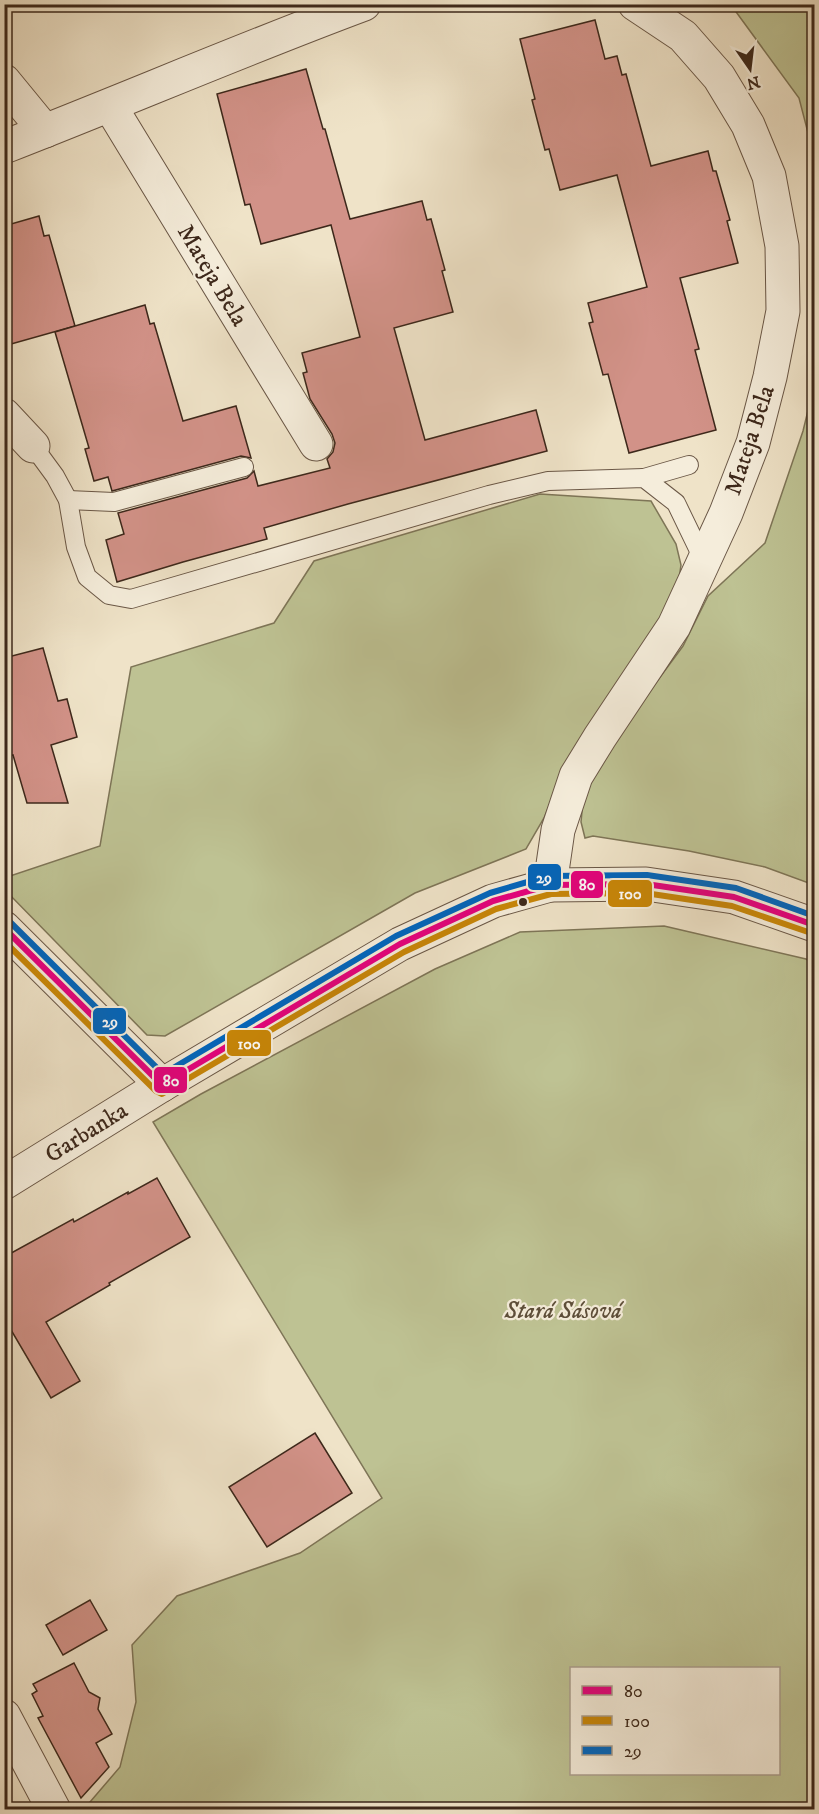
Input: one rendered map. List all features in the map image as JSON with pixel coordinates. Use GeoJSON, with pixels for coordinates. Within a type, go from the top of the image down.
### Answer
{"type":"FeatureCollection","features":[{"type":"Feature","properties":{"kind":"street"},"geometry":{"type":"LineString","coordinates":[[4,147],[110,106],[280,35],[364,4]]}},
{"type":"Feature","properties":{"kind":"street","name":"Mateja Bela"},"geometry":{"type":"LineString","coordinates":[[550,885],[558,830],[576,776],[674,626],[726,513],[753,444],[770,377],[783,311],[782,246],[769,176],[748,125],[719,77],[683,36],[635,4]]}},
{"type":"Feature","properties":{"kind":"street"},"geometry":{"type":"LineString","coordinates":[[4,81],[45,131]]}},
{"type":"Feature","properties":{"kind":"street","name":"Mateja Bela"},"geometry":{"type":"LineString","coordinates":[[110,106],[316,444]]}},
{"type":"Feature","properties":{"kind":"street"},"geometry":{"type":"LineString","coordinates":[[4,416],[33,446]]}},
{"type":"Feature","properties":{"kind":"street","name":"Garbanka"},"geometry":{"type":"LineString","coordinates":[[4,1183],[162,1085],[400,945],[493,901],[550,885],[646,884],[734,897],[814,925]]}},
{"type":"Feature","properties":{"kind":"street"},"geometry":{"type":"LineString","coordinates":[[4,928],[162,1085]]}},
{"type":"Feature","properties":{"kind":"street"},"geometry":{"type":"LineString","coordinates":[[4,1716],[54,1809]]}},
{"type":"Feature","properties":{"kind":"lane"},"geometry":{"type":"LineString","coordinates":[[33,446],[55,476],[68,500],[76,547],[87,577],[109,595],[131,599],[489,495],[548,481],[644,478],[689,465]]}},
{"type":"Feature","properties":{"kind":"lane"},"geometry":{"type":"LineString","coordinates":[[68,500],[114,502],[244,467]]}},
{"type":"Feature","properties":{"kind":"lane"},"geometry":{"type":"LineString","coordinates":[[644,478],[676,503],[704,561]]}},
{"type":"Feature","properties":{"kind":"green space"},"geometry":{"type":"Polygon","coordinates":[[[731,5],[814,5],[814,156],[799,98],[731,5]]]}},
{"type":"Feature","properties":{"kind":"green space"},"geometry":{"type":"Polygon","coordinates":[[[814,386],[814,885],[765,867],[689,851],[593,836],[585,838],[581,822],[583,801],[595,772],[683,646],[708,596],[765,543],[803,431],[814,386]]]}},
{"type":"Feature","properties":{"kind":"green space"},"geometry":{"type":"Polygon","coordinates":[[[540,494],[651,501],[676,544],[681,565],[678,585],[661,618],[562,774],[544,818],[526,849],[415,893],[165,1036],[147,1035],[5,890],[4,878],[100,846],[131,667],[274,623],[314,561],[540,494]]]}},
{"type":"Feature","properties":{"kind":"green space","name":"Stará Sásová"},"geometry":{"type":"Polygon","coordinates":[[[664,926],[806,959],[814,963],[814,1809],[84,1809],[120,1767],[136,1702],[132,1645],[177,1596],[300,1553],[382,1498],[153,1122],[435,969],[520,932],[664,926]]]}},
{"type":"Feature","properties":{"kind":"building"},"geometry":{"type":"Polygon","coordinates":[[[595,20],[605,59],[617,56],[622,75],[626,74],[651,166],[708,151],[730,220],[727,221],[738,263],[680,278],[699,349],[695,350],[716,430],[629,453],[608,374],[603,375],[589,323],[593,322],[588,303],[647,287],[617,175],[560,190],[549,149],[545,150],[520,39],[595,20]]]}},
{"type":"Feature","properties":{"kind":"building"},"geometry":{"type":"Polygon","coordinates":[[[306,69],[350,219],[422,201],[427,220],[431,219],[445,270],[442,271],[453,312],[394,328],[425,440],[536,410],[547,451],[264,528],[267,539],[117,582],[106,540],[124,534],[118,513],[247,478],[254,471],[258,486],[330,468],[327,459],[333,452],[335,443],[332,434],[310,399],[303,373],[307,372],[302,353],[360,337],[331,225],[261,244],[250,204],[245,205],[217,94],[306,69]]]}},
{"type":"Feature","properties":{"kind":"building"},"geometry":{"type":"Polygon","coordinates":[[[39,216],[44,236],[49,235],[75,326],[4,346],[4,226],[39,216]]]}},
{"type":"Feature","properties":{"kind":"building"},"geometry":{"type":"Polygon","coordinates":[[[145,305],[150,324],[154,323],[183,421],[236,406],[251,458],[241,456],[112,491],[108,477],[94,481],[85,449],[89,448],[55,332],[145,305]]]}},
{"type":"Feature","properties":{"kind":"building"},"geometry":{"type":"Polygon","coordinates":[[[43,648],[58,701],[67,699],[77,737],[51,745],[68,803],[27,803],[13,755],[4,757],[4,658],[43,648]]]}},
{"type":"Feature","properties":{"kind":"building"},"geometry":{"type":"Polygon","coordinates":[[[157,1178],[190,1237],[46,1322],[80,1381],[51,1398],[4,1318],[4,1257],[73,1219],[74,1222],[157,1178]]]}},
{"type":"Feature","properties":{"kind":"building"},"geometry":{"type":"Polygon","coordinates":[[[315,1433],[352,1493],[267,1547],[229,1487],[315,1433]]]}},
{"type":"Feature","properties":{"kind":"building"},"geometry":{"type":"Polygon","coordinates":[[[90,1600],[107,1630],[63,1655],[46,1625],[90,1600]]]}},
{"type":"Feature","properties":{"kind":"building"},"geometry":{"type":"Polygon","coordinates":[[[74,1663],[89,1692],[100,1698],[98,1709],[112,1734],[96,1743],[109,1767],[81,1798],[38,1718],[43,1716],[32,1694],[37,1691],[33,1684],[74,1663]]]}},
{"type":"Feature","properties":{"kind":"transit line","name":"29"},"geometry":{"type":"LineString","coordinates":[[10,922],[163,1074],[396,936],[490,893],[548,876],[647,875],[736,888],[814,916]]}},
{"type":"Feature","properties":{"kind":"transit line","name":"80"},"geometry":{"type":"LineString","coordinates":[[4,928],[162,1085],[400,944],[493,901],[550,885],[646,884],[734,897],[814,925]]}},
{"type":"Feature","properties":{"kind":"transit line","name":"100"},"geometry":{"type":"LineString","coordinates":[[4,941],[156,1091],[162,1094],[404,952],[496,909],[551,894],[645,893],[732,906],[811,933]]}}]}
